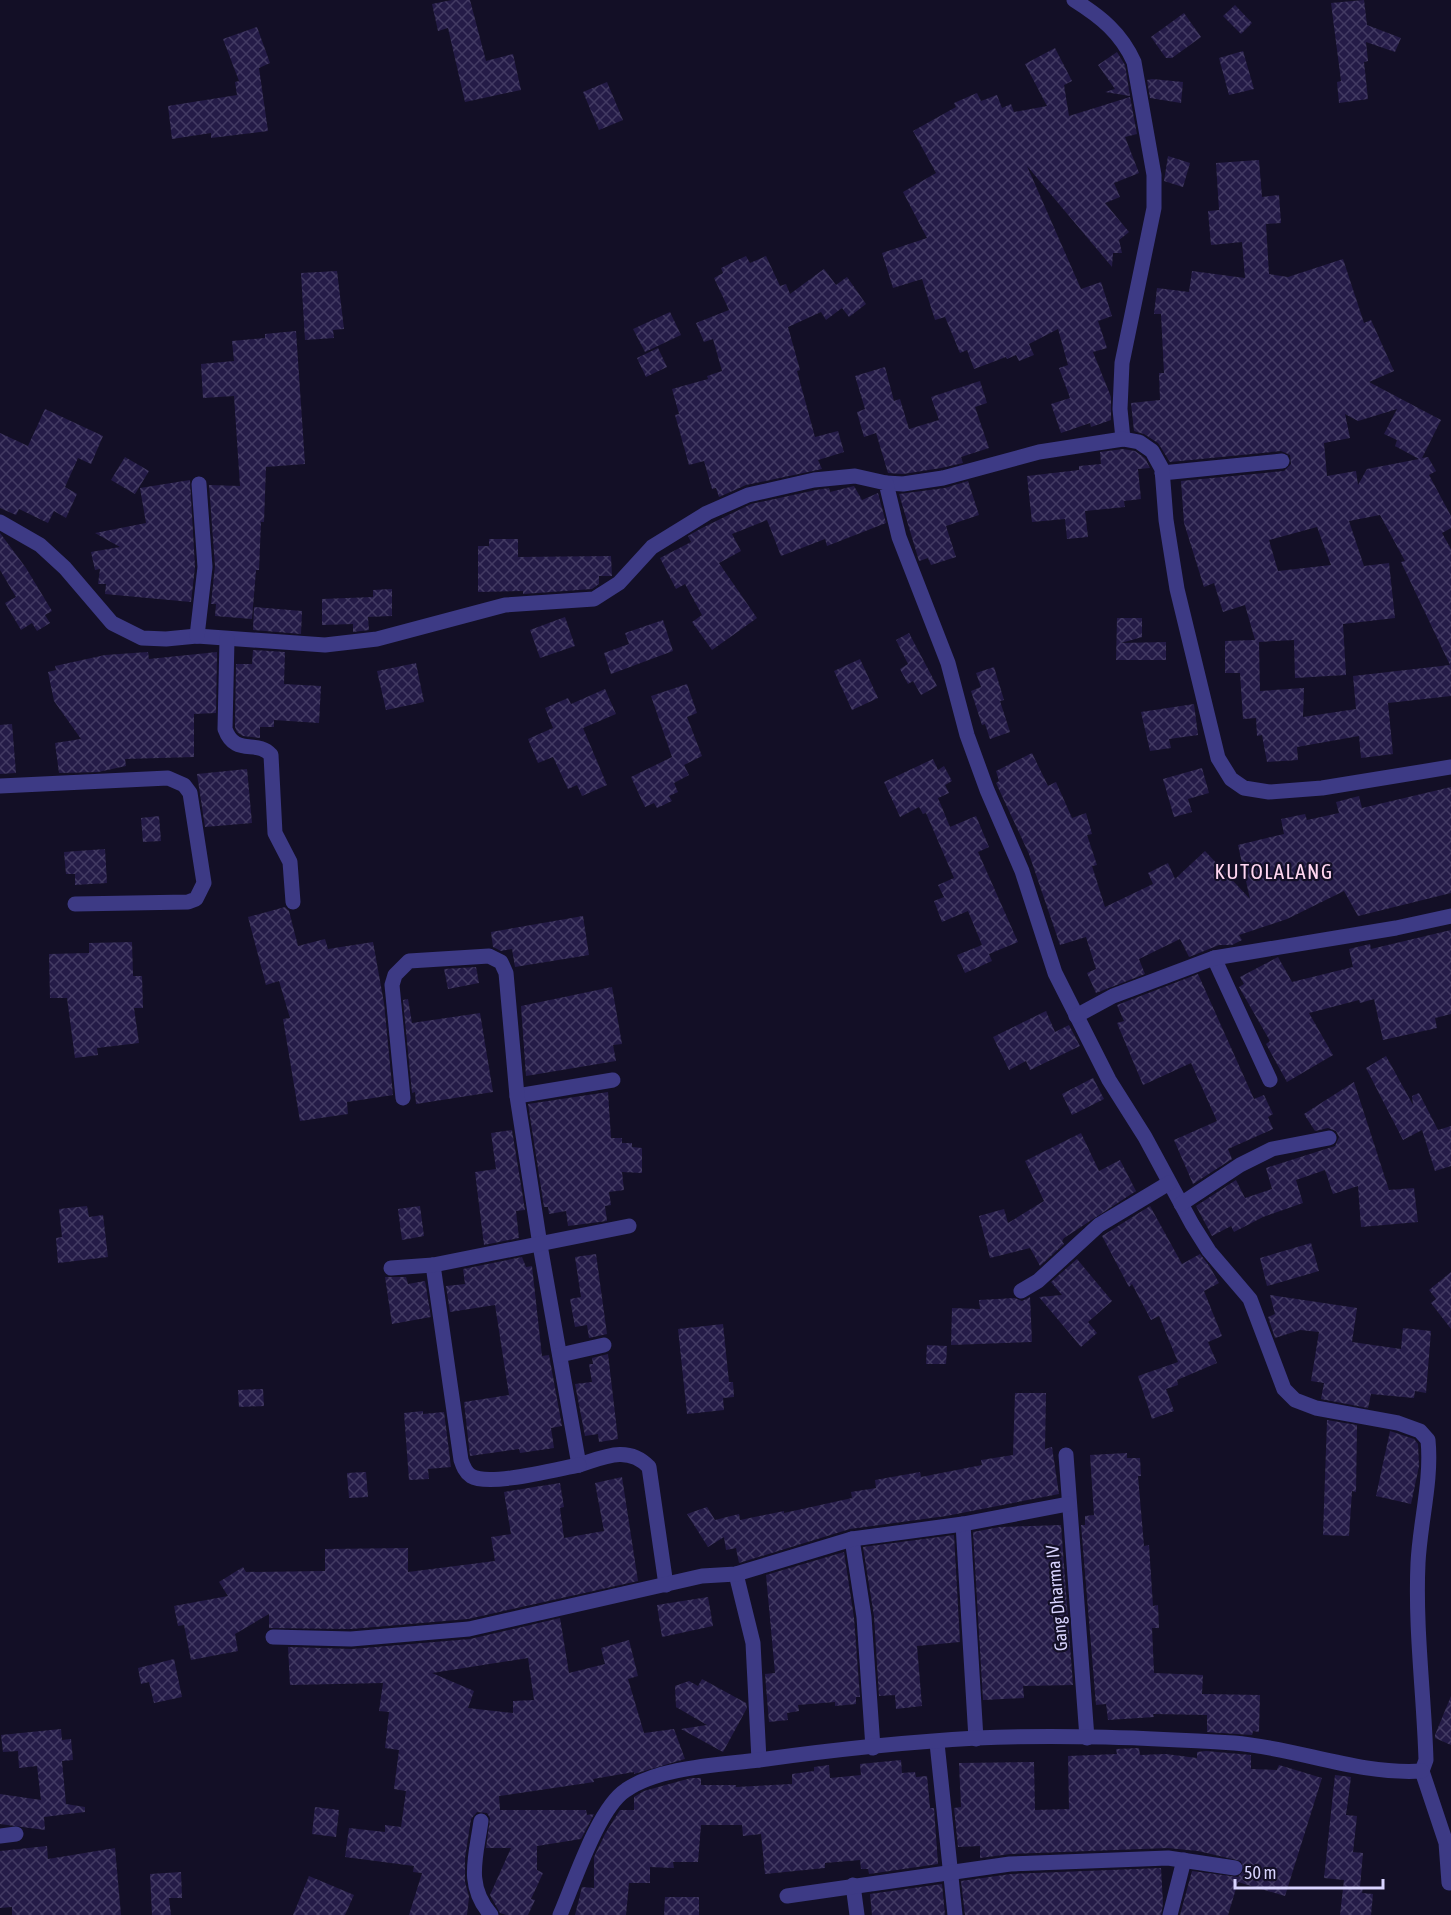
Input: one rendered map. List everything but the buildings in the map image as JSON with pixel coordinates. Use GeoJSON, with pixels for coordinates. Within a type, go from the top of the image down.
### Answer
{"type":"FeatureCollection","features":[{"type":"Feature","properties":{"kind":"street"},"geometry":{"type":"LineString","coordinates":[[1074,0],[1113,28],[1126,45],[1134,62],[1154,175],[1154,208],[1122,363],[1120,409],[1123,440]]}},
{"type":"Feature","properties":{"kind":"street"},"geometry":{"type":"LineString","coordinates":[[0,522],[40,545],[65,568],[112,623],[142,638],[166,639],[197,636],[325,645],[376,639],[505,605],[594,599],[619,583],[652,547],[707,513],[748,495],[814,480],[855,476],[886,483],[903,484],[943,478],[1039,452],[1123,440],[1138,442],[1152,451],[1162,473],[1166,520],[1177,589],[1218,758],[1231,779],[1244,788],[1269,792],[1296,791],[1451,767]]}},
{"type":"Feature","properties":{"kind":"street"},"geometry":{"type":"LineString","coordinates":[[1162,473],[1282,461]]}},
{"type":"Feature","properties":{"kind":"street"},"geometry":{"type":"LineString","coordinates":[[886,483],[899,537],[948,663],[967,735],[1022,872],[1055,972],[1109,1080],[1209,1251],[1250,1299],[1284,1389],[1295,1400],[1316,1408],[1398,1423],[1420,1431],[1428,1440],[1427,1483],[1418,1561],[1417,1615],[1426,1751],[1422,1771],[1437,1809],[1446,1843],[1449,1883]]}},
{"type":"Feature","properties":{"kind":"street"},"geometry":{"type":"LineString","coordinates":[[197,636],[205,567],[199,484]]}},
{"type":"Feature","properties":{"kind":"street"},"geometry":{"type":"LineString","coordinates":[[227,639],[225,729],[228,738],[236,745],[267,751],[271,755],[275,833],[290,862],[293,902]]}},
{"type":"Feature","properties":{"kind":"street"},"geometry":{"type":"LineString","coordinates":[[0,786],[168,778],[184,785],[190,793],[204,883],[196,899],[188,902],[75,904]]}},
{"type":"Feature","properties":{"kind":"street"},"geometry":{"type":"LineString","coordinates":[[1077,1016],[1113,996],[1214,958],[1374,932],[1451,916]]}},
{"type":"Feature","properties":{"kind":"street"},"geometry":{"type":"LineString","coordinates":[[404,1098],[392,985],[395,975],[409,961],[489,956],[501,962],[506,972],[517,1096],[540,1245],[579,1465]]}},
{"type":"Feature","properties":{"kind":"street"},"geometry":{"type":"LineString","coordinates":[[1214,958],[1270,1080]]}},
{"type":"Feature","properties":{"kind":"street"},"geometry":{"type":"LineString","coordinates":[[517,1096],[613,1080]]}},
{"type":"Feature","properties":{"kind":"street"},"geometry":{"type":"LineString","coordinates":[[1181,1204],[1240,1165],[1272,1149],[1329,1138]]}},
{"type":"Feature","properties":{"kind":"street"},"geometry":{"type":"LineString","coordinates":[[1021,1291],[1038,1281],[1099,1225],[1169,1183]]}},
{"type":"Feature","properties":{"kind":"street"},"geometry":{"type":"LineString","coordinates":[[391,1268],[433,1266],[629,1226]]}},
{"type":"Feature","properties":{"kind":"street"},"geometry":{"type":"LineString","coordinates":[[433,1266],[460,1460],[465,1470],[478,1479],[496,1479],[579,1465],[624,1453],[634,1455],[649,1467],[666,1586]]}},
{"type":"Feature","properties":{"kind":"street"},"geometry":{"type":"LineString","coordinates":[[560,1355],[604,1345]]}},
{"type":"Feature","properties":{"kind":"street","name":"Gang Dharma IV"},"geometry":{"type":"LineString","coordinates":[[1066,1455],[1087,1738]]}},
{"type":"Feature","properties":{"kind":"street"},"geometry":{"type":"LineString","coordinates":[[273,1637],[351,1639],[469,1629],[702,1576],[736,1574],[852,1539],[963,1524],[1068,1504]]}},
{"type":"Feature","properties":{"kind":"street"},"geometry":{"type":"LineString","coordinates":[[963,1524],[976,1738]]}},
{"type":"Feature","properties":{"kind":"street"},"geometry":{"type":"LineString","coordinates":[[852,1539],[864,1617],[873,1748]]}},
{"type":"Feature","properties":{"kind":"street"},"geometry":{"type":"LineString","coordinates":[[736,1574],[753,1643],[759,1760]]}},
{"type":"Feature","properties":{"kind":"street"},"geometry":{"type":"LineString","coordinates":[[560,1915],[602,1818],[613,1801],[627,1789],[653,1778],[690,1769],[976,1738],[1087,1738],[1237,1743],[1398,1773],[1422,1771]]}},
{"type":"Feature","properties":{"kind":"street"},"geometry":{"type":"LineString","coordinates":[[937,1743],[955,1915]]}},
{"type":"Feature","properties":{"kind":"street"},"geometry":{"type":"LineString","coordinates":[[481,1821],[475,1868],[475,1892],[491,1915]]}},
{"type":"Feature","properties":{"kind":"street"},"geometry":{"type":"LineString","coordinates":[[0,1836],[16,1834]]}},
{"type":"Feature","properties":{"kind":"street"},"geometry":{"type":"LineString","coordinates":[[787,1896],[853,1884],[951,1874],[1010,1864],[1168,1858],[1235,1868]]}},
{"type":"Feature","properties":{"kind":"street"},"geometry":{"type":"LineString","coordinates":[[1170,1915],[1184,1860]]}},
{"type":"Feature","properties":{"kind":"street"},"geometry":{"type":"LineString","coordinates":[[853,1884],[857,1915]]}},
{"type":"Feature","properties":{"kind":"district","name":"KUTOLALANG"},"geometry":{"type":"Point","coordinates":[1274,872]}}]}
